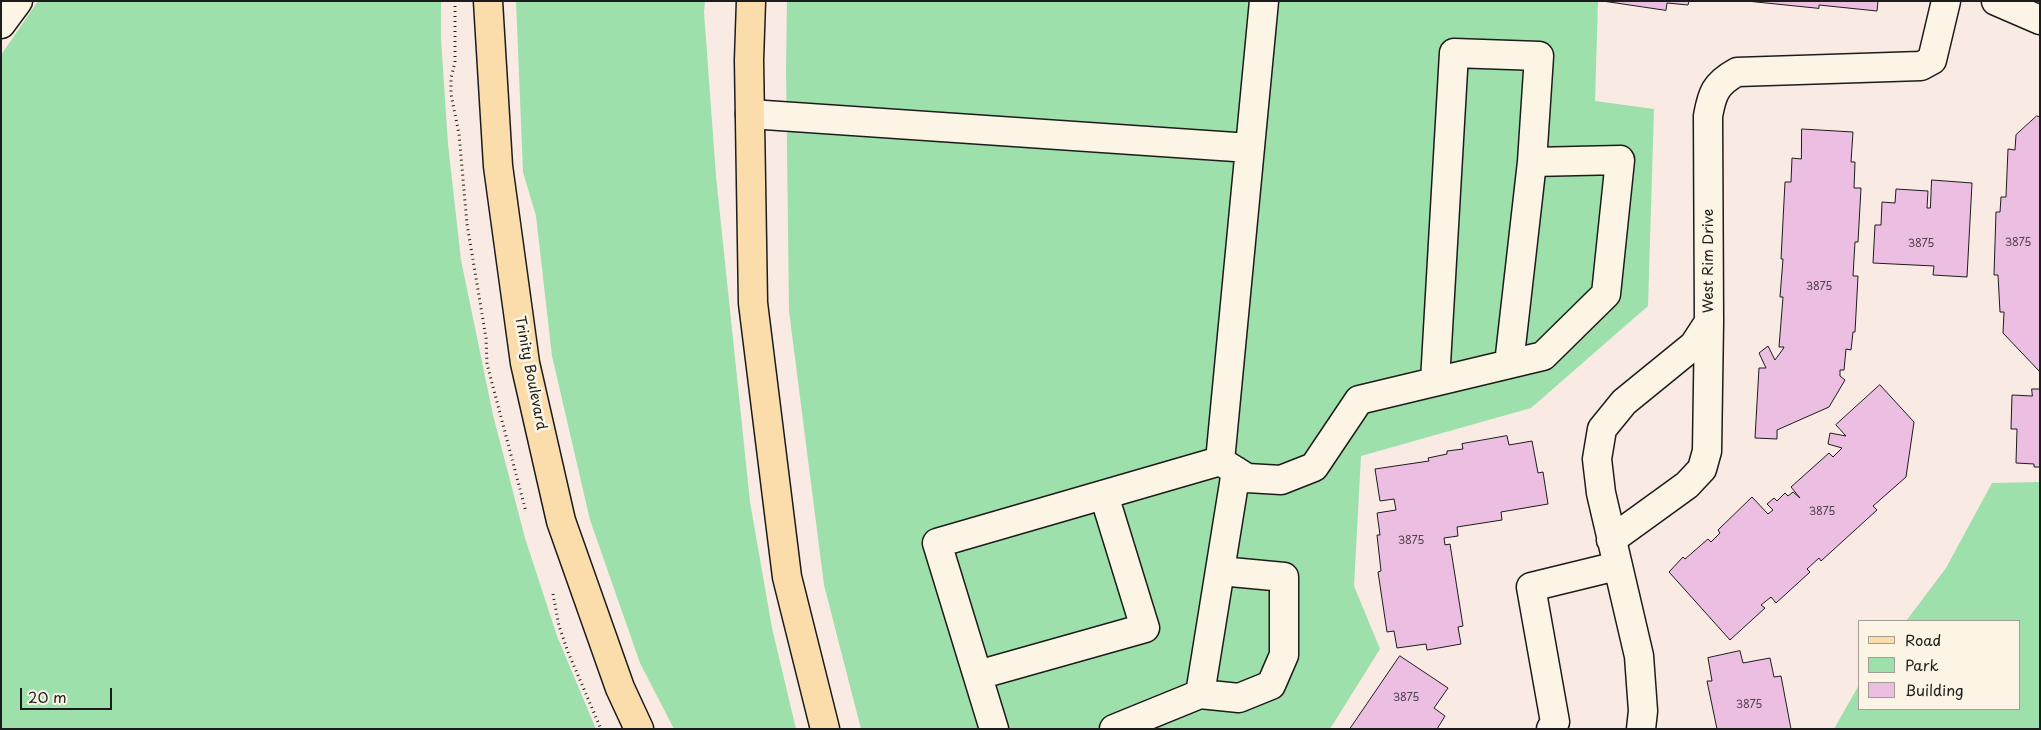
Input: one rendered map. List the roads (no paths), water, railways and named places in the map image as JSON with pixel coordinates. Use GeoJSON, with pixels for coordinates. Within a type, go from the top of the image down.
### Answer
{"type":"FeatureCollection","features":[{"type":"Feature","properties":{"kind":"main road","name":"Trinity Boulevard"},"geometry":{"type":"LineString","coordinates":[[488,1],[498,166],[525,363],[560,521],[620,688],[639,729]]}},
{"type":"Feature","properties":{"kind":"main road"},"geometry":{"type":"LineString","coordinates":[[751,1],[750,114],[753,303],[787,577],[825,729]]}},
{"type":"Feature","properties":{"kind":"lane"},"geometry":{"type":"LineString","coordinates":[[1,24],[18,1]]}},
{"type":"Feature","properties":{"kind":"lane"},"geometry":{"type":"LineString","coordinates":[[1200,694],[1220,571],[1250,148],[1264,1]]}},
{"type":"Feature","properties":{"kind":"lane","name":"West Rim Drive"},"geometry":{"type":"LineString","coordinates":[[1640,729],[1643,711],[1639,656],[1601,493],[1597,459],[1602,430],[1624,402],[1694,345],[1709,322],[1708,116],[1712,94],[1726,78],[1737,72],[1921,66],[1932,60],[1946,1]]}},
{"type":"Feature","properties":{"kind":"lane"},"geometry":{"type":"LineString","coordinates":[[1996,1],[2040,20]]}},
{"type":"Feature","properties":{"kind":"lane"},"geometry":{"type":"LineString","coordinates":[[1435,382],[1454,54],[1539,56],[1532,162],[1509,364]]}},
{"type":"Feature","properties":{"kind":"lane"},"geometry":{"type":"LineString","coordinates":[[750,114],[1250,148]]}},
{"type":"Feature","properties":{"kind":"lane"},"geometry":{"type":"LineString","coordinates":[[994,729],[937,543],[1104,495],[1228,466],[1247,478],[1281,480],[1314,467],[1359,400],[1543,356],[1606,294],[1620,160],[1532,162]]}},
{"type":"Feature","properties":{"kind":"lane"},"geometry":{"type":"LineString","coordinates":[[1550,729],[1555,722],[1531,586],[1614,553],[1702,469],[1707,451],[1709,322]]}},
{"type":"Feature","properties":{"kind":"lane"},"geometry":{"type":"LineString","coordinates":[[978,675],[1145,628],[1104,495]]}},
{"type":"Feature","properties":{"kind":"lane"},"geometry":{"type":"LineString","coordinates":[[1114,729],[1200,694],[1238,698],[1271,685],[1284,655],[1284,577],[1220,571]]}}]}
